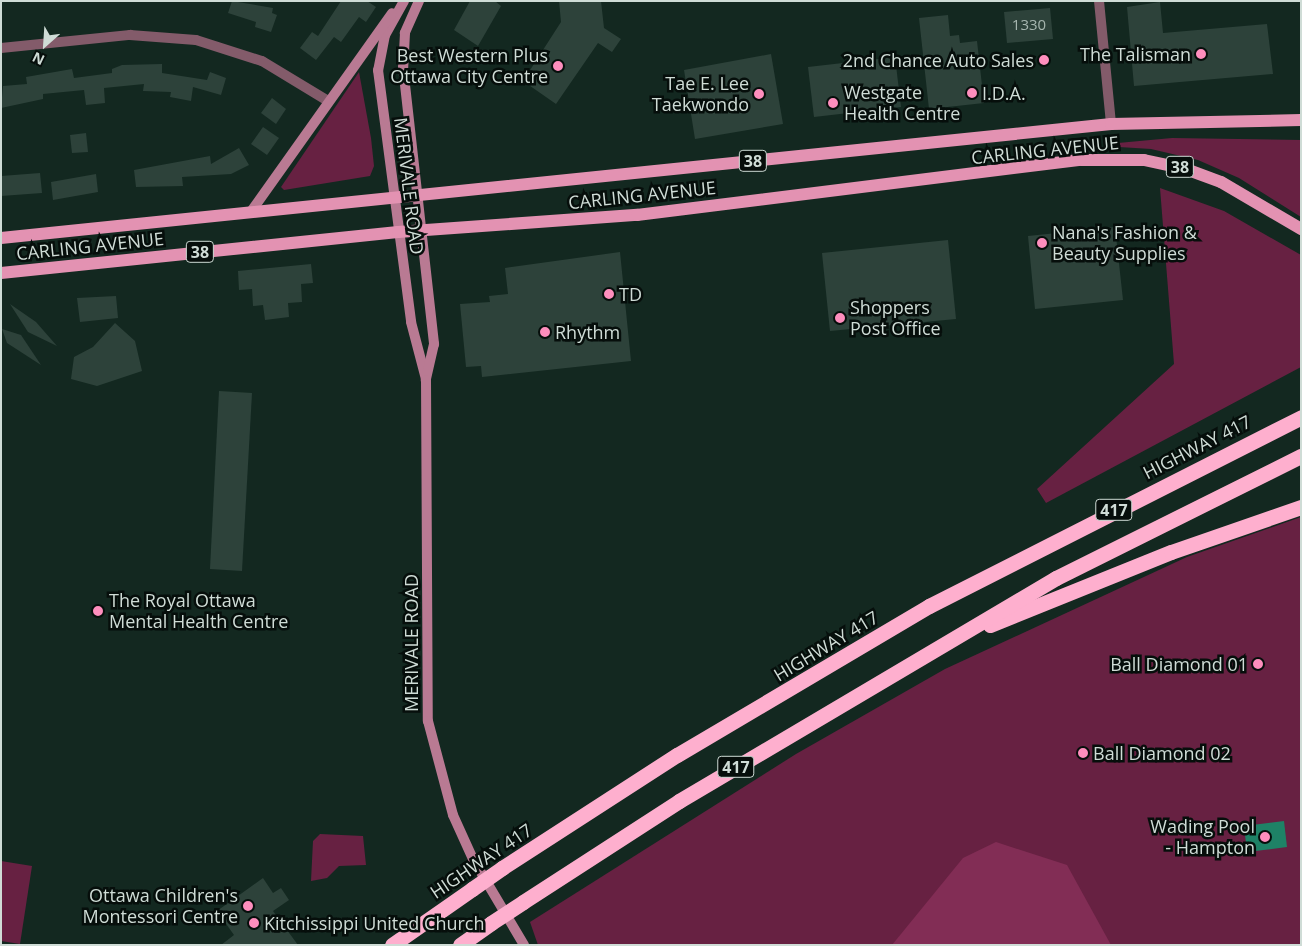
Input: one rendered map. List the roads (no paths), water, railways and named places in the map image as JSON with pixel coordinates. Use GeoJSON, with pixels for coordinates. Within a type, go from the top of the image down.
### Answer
{"type":"FeatureCollection","features":[{"type":"Feature","properties":{"kind":"highway","name":"HIGHWAY 417"},"geometry":{"type":"LineString","coordinates":[[392,945],[502,868],[677,755],[930,606],[1301,416]]}},
{"type":"Feature","properties":{"kind":"highway","name":"417"},"geometry":{"type":"LineString","coordinates":[[460,945],[522,902],[679,801],[1086,561],[1301,456]]}},
{"type":"Feature","properties":{"kind":"highway"},"geometry":{"type":"LineString","coordinates":[[954,639],[1171,552],[1301,507]]}},
{"type":"Feature","properties":{"kind":"main road"},"geometry":{"type":"LineString","coordinates":[[250,213],[379,26],[404,1]]}},
{"type":"Feature","properties":{"kind":"main road","name":"MERIVALE ROAD"},"geometry":{"type":"LineString","coordinates":[[404,1],[385,35],[378,70],[398,232],[415,346],[426,380]]}},
{"type":"Feature","properties":{"kind":"main road","name":"MERIVALE ROAD"},"geometry":{"type":"LineString","coordinates":[[419,1],[405,33],[403,67],[423,230],[434,344],[426,380],[424,678],[431,746],[466,844],[524,945]]}},
{"type":"Feature","properties":{"kind":"main road","name":"CARLING AVENUE"},"geometry":{"type":"LineString","coordinates":[[1,238],[1111,124],[1301,120]]}},
{"type":"Feature","properties":{"kind":"main road","name":"CARLING AVENUE"},"geometry":{"type":"LineString","coordinates":[[1,273],[398,232],[637,215],[1048,164],[1122,159],[1204,174],[1301,228]]}},
{"type":"Feature","properties":{"kind":"street"},"geometry":{"type":"LineString","coordinates":[[1098,1],[1111,124]]}},
{"type":"Feature","properties":{"kind":"street"},"geometry":{"type":"LineString","coordinates":[[1,48],[130,35],[196,40],[262,61],[328,101]]}},
{"type":"Feature","properties":{"kind":"place","name":"The Talisman"},"geometry":{"type":"Point","coordinates":[1201,54]}},
{"type":"Feature","properties":{"kind":"place","name":"2nd Chance Auto Sales"},"geometry":{"type":"Point","coordinates":[1044,60]}},
{"type":"Feature","properties":{"kind":"place","name":"Best Western Plus Ottawa City Centre"},"geometry":{"type":"Point","coordinates":[558,66]}},
{"type":"Feature","properties":{"kind":"place","name":"I.D.A."},"geometry":{"type":"Point","coordinates":[972,93]}},
{"type":"Feature","properties":{"kind":"place","name":"Tae E. Lee Taekwondo"},"geometry":{"type":"Point","coordinates":[759,94]}},
{"type":"Feature","properties":{"kind":"place","name":"Westgate Health Centre"},"geometry":{"type":"Point","coordinates":[833,103]}},
{"type":"Feature","properties":{"kind":"place","name":"Nana's Fashion & Beauty Supplies"},"geometry":{"type":"Point","coordinates":[1042,243]}},
{"type":"Feature","properties":{"kind":"place","name":"TD"},"geometry":{"type":"Point","coordinates":[609,294]}},
{"type":"Feature","properties":{"kind":"place","name":"Shoppers Post Office"},"geometry":{"type":"Point","coordinates":[840,318]}},
{"type":"Feature","properties":{"kind":"place","name":"Rhythm"},"geometry":{"type":"Point","coordinates":[545,332]}},
{"type":"Feature","properties":{"kind":"place","name":"The Royal Ottawa Mental Health Centre"},"geometry":{"type":"Point","coordinates":[98,611]}},
{"type":"Feature","properties":{"kind":"place","name":"Ball Diamond 01"},"geometry":{"type":"Point","coordinates":[1258,664]}},
{"type":"Feature","properties":{"kind":"place","name":"Ball Diamond 02"},"geometry":{"type":"Point","coordinates":[1083,753]}},
{"type":"Feature","properties":{"kind":"place","name":"Wading Pool - Hampton"},"geometry":{"type":"Point","coordinates":[1265,837]}},
{"type":"Feature","properties":{"kind":"place","name":"Ottawa Children's Montessori Centre"},"geometry":{"type":"Point","coordinates":[248,906]}},
{"type":"Feature","properties":{"kind":"place","name":"Kitchissippi United Church"},"geometry":{"type":"Point","coordinates":[254,923]}}]}
